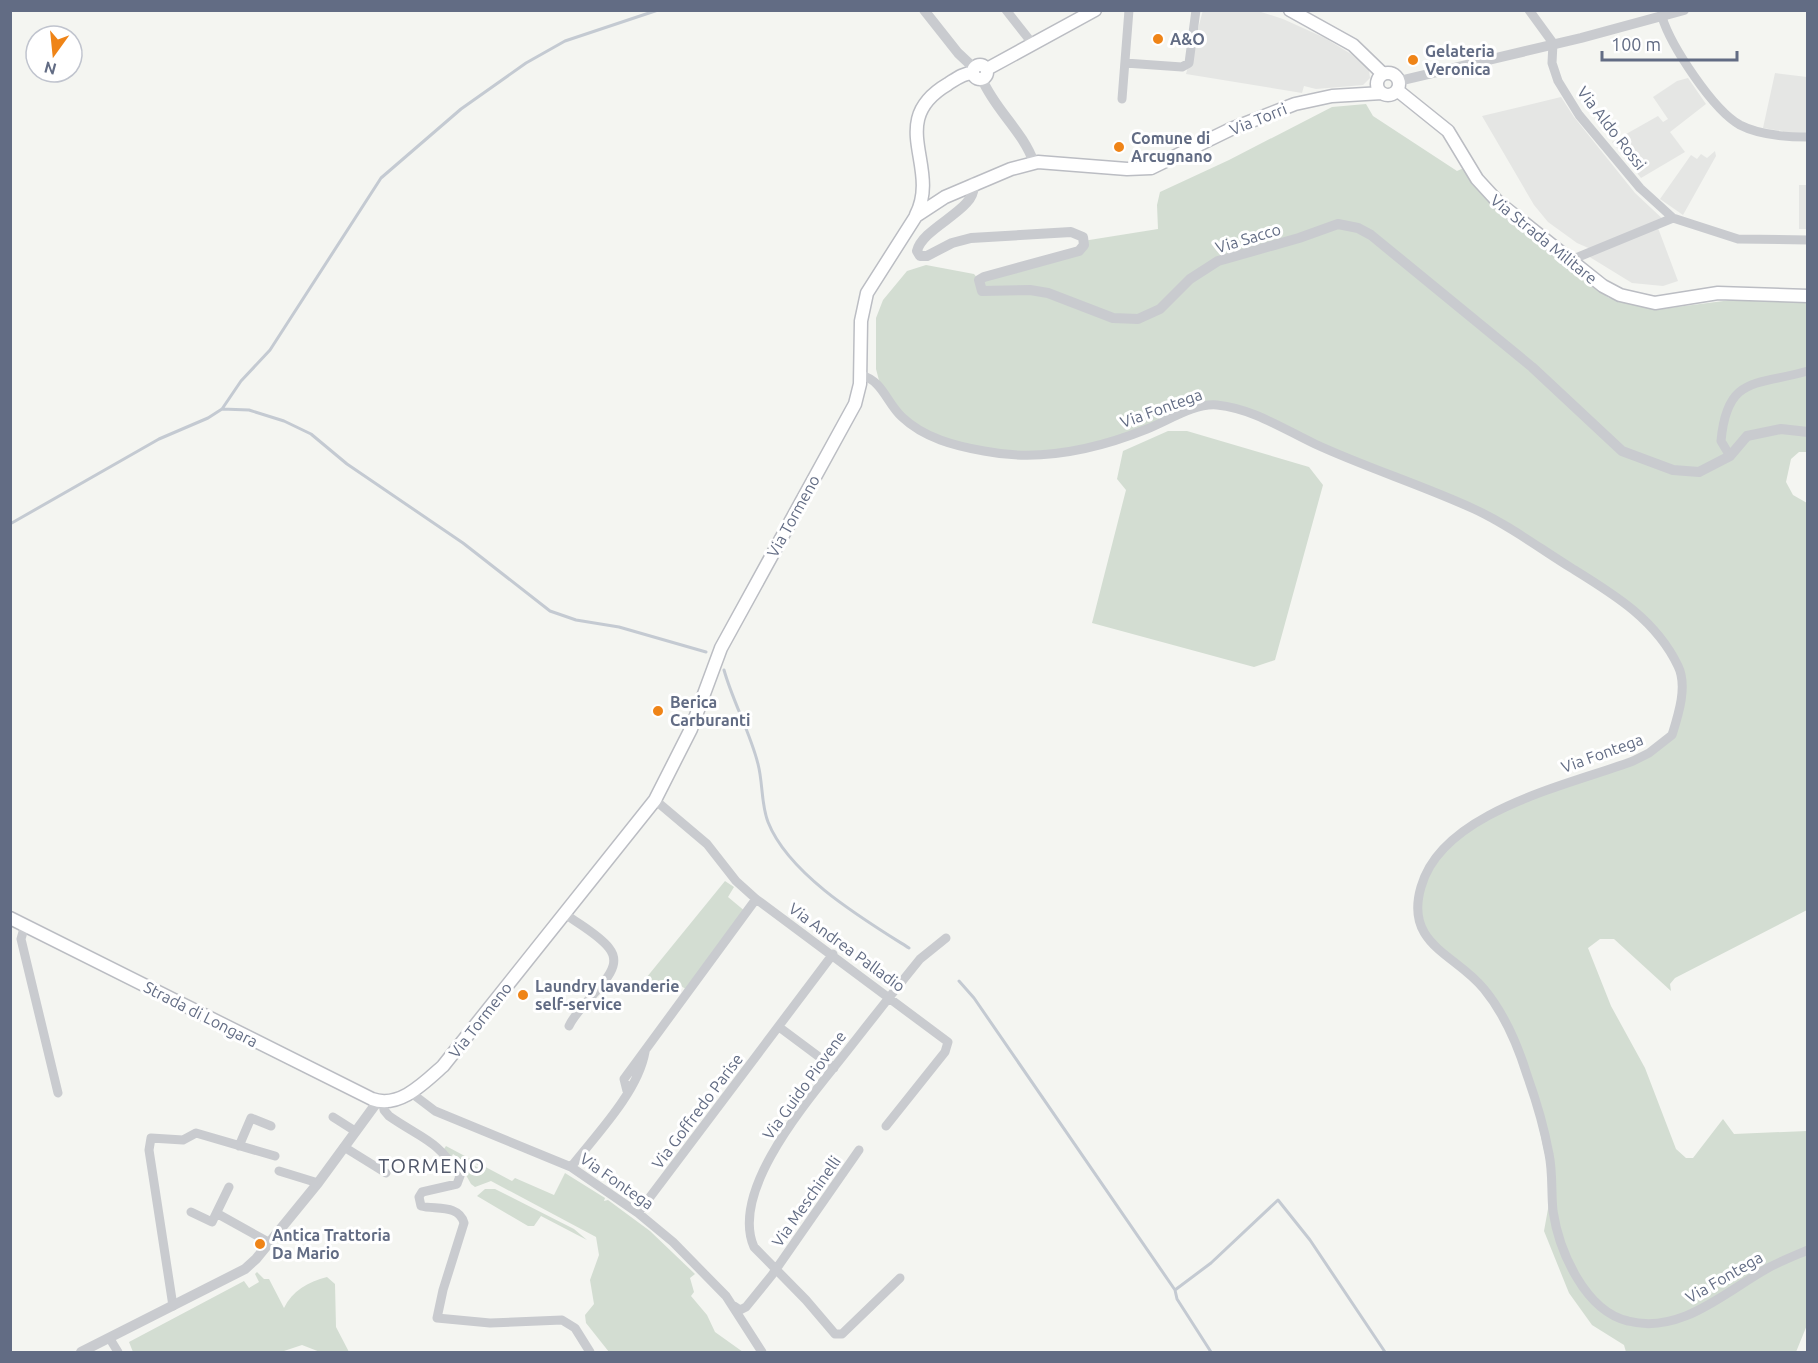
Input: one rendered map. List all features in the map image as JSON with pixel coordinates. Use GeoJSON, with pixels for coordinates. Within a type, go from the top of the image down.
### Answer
{"type":"FeatureCollection","features":[{"type":"Feature","properties":{"kind":"main road"},"geometry":{"type":"LineString","coordinates":[[916,216],[924,190],[916,124],[922,105],[932,93],[965,73],[979,72],[1095,10]]}},
{"type":"Feature","properties":{"kind":"main road"},"geometry":{"type":"LineString","coordinates":[[1290,10],[1353,45],[1383,74],[1392,74],[1398,86],[1388,95],[1382,93],[1377,81],[1383,74]]}},
{"type":"Feature","properties":{"kind":"main road","name":"Via Strada Militare"},"geometry":{"type":"LineString","coordinates":[[1398,86],[1448,131],[1486,191],[1603,286],[1620,295],[1654,303],[1718,293],[1808,296]]}},
{"type":"Feature","properties":{"kind":"main road","name":"Via Torri"},"geometry":{"type":"LineString","coordinates":[[1034,163],[1127,170],[1151,168],[1231,129],[1295,104],[1332,96],[1382,93]]}},
{"type":"Feature","properties":{"kind":"main road","name":"Via Tormeno"},"geometry":{"type":"LineString","coordinates":[[380,1102],[394,1100],[410,1092],[443,1066],[655,800],[691,729],[721,648],[855,404],[861,375],[861,321],[867,293],[916,216],[973,183],[1034,163]]}},
{"type":"Feature","properties":{"kind":"main road"},"geometry":{"type":"LineString","coordinates":[[924,190],[935,203]]}},
{"type":"Feature","properties":{"kind":"main road","name":"Strada di Longara"},"geometry":{"type":"LineString","coordinates":[[10,918],[331,1081],[380,1102]]}},
{"type":"Feature","properties":{"kind":"street"},"geometry":{"type":"LineString","coordinates":[[924,10],[957,53],[979,72],[987,90],[1024,141],[1034,163]]}},
{"type":"Feature","properties":{"kind":"street"},"geometry":{"type":"LineString","coordinates":[[1006,10],[1032,43]]}},
{"type":"Feature","properties":{"kind":"street"},"geometry":{"type":"LineString","coordinates":[[1122,99],[1129,10]]}},
{"type":"Feature","properties":{"kind":"street"},"geometry":{"type":"LineString","coordinates":[[1125,63],[1182,67],[1188,63],[1196,10]]}},
{"type":"Feature","properties":{"kind":"street"},"geometry":{"type":"LineString","coordinates":[[1529,10],[1553,43]]}},
{"type":"Feature","properties":{"kind":"street"},"geometry":{"type":"LineString","coordinates":[[1398,86],[1684,10]]}},
{"type":"Feature","properties":{"kind":"street"},"geometry":{"type":"LineString","coordinates":[[1662,17],[1672,43],[1717,106],[1739,124],[1755,131],[1808,137]]}},
{"type":"Feature","properties":{"kind":"street","name":"Via Aldo Rossi"},"geometry":{"type":"LineString","coordinates":[[1553,43],[1552,63],[1558,81],[1579,115],[1640,188],[1673,218],[1738,239],[1808,240]]}},
{"type":"Feature","properties":{"kind":"street","name":"Via Sacco"},"geometry":{"type":"LineString","coordinates":[[973,183],[970,200],[924,239],[917,251],[920,256],[927,256],[960,240],[971,238],[1071,232],[1083,237],[1084,245],[1079,251],[984,277],[979,280],[982,291],[1030,290],[1048,293],[1111,317],[1124,320],[1138,319],[1160,309],[1190,279],[1218,261],[1299,238],[1338,224],[1347,224],[1371,235],[1532,367],[1583,412],[1617,447],[1673,470],[1699,472],[1730,456],[1748,436],[1756,433],[1781,429],[1808,432]]}},
{"type":"Feature","properties":{"kind":"street"},"geometry":{"type":"LineString","coordinates":[[1570,260],[1673,218]]}},
{"type":"Feature","properties":{"kind":"street"},"geometry":{"type":"LineString","coordinates":[[1730,456],[1721,441],[1733,397],[1752,382],[1778,380],[1808,371]]}},
{"type":"Feature","properties":{"kind":"street","name":"Via Fontega"},"geometry":{"type":"LineString","coordinates":[[861,375],[875,380],[891,406],[923,432],[959,446],[1012,454],[1060,454],[1085,450],[1110,443],[1195,408],[1214,405],[1237,408],[1316,444],[1473,509],[1513,529],[1614,594],[1640,614],[1661,638],[1680,669],[1681,693],[1672,735],[1649,753],[1633,761],[1520,798],[1451,842],[1430,866],[1420,888],[1418,912],[1421,928],[1439,951],[1484,989],[1504,1020],[1527,1072],[1549,1155],[1553,1211],[1560,1240],[1580,1281],[1596,1303],[1611,1315],[1629,1322],[1646,1323],[1677,1318],[1699,1311],[1768,1268],[1808,1250]]}},
{"type":"Feature","properties":{"kind":"street","name":"Via Andrea Palladio"},"geometry":{"type":"LineString","coordinates":[[655,800],[707,844],[732,877],[756,899],[940,1034],[949,1046],[886,1126]]}},
{"type":"Feature","properties":{"kind":"street"},"geometry":{"type":"LineString","coordinates":[[571,1167],[621,1104],[627,1091],[642,1071],[646,1049],[756,899]]}},
{"type":"Feature","properties":{"kind":"street"},"geometry":{"type":"LineString","coordinates":[[564,913],[608,946],[614,956],[613,965],[608,974],[574,1014],[569,1026]]}},
{"type":"Feature","properties":{"kind":"street"},"geometry":{"type":"LineString","coordinates":[[25,925],[21,939],[58,1093]]}},
{"type":"Feature","properties":{"kind":"street","name":"Via Guido Piovene"},"geometry":{"type":"LineString","coordinates":[[777,1269],[754,1247],[749,1237],[749,1222],[764,1170],[783,1135],[834,1068],[920,959],[946,938]]}},
{"type":"Feature","properties":{"kind":"street","name":"Via Goffredo Parise"},"geometry":{"type":"LineString","coordinates":[[638,1213],[833,954]]}},
{"type":"Feature","properties":{"kind":"street"},"geometry":{"type":"LineString","coordinates":[[779,1027],[834,1068]]}},
{"type":"Feature","properties":{"kind":"street","name":"Via Fontega"},"geometry":{"type":"LineString","coordinates":[[410,1092],[435,1111],[571,1167],[638,1213],[694,1263],[734,1306],[739,1320],[762,1353]]}},
{"type":"Feature","properties":{"kind":"street"},"geometry":{"type":"LineString","coordinates":[[81,1353],[245,1269],[270,1244],[355,1131],[380,1102],[389,1116],[429,1139],[451,1161],[460,1176],[457,1184],[422,1192],[419,1197],[421,1206],[446,1208],[460,1216],[464,1223],[443,1290],[437,1318],[490,1323],[562,1320],[575,1328],[590,1353]]}},
{"type":"Feature","properties":{"kind":"street"},"geometry":{"type":"LineString","coordinates":[[333,1117],[355,1131]]}},
{"type":"Feature","properties":{"kind":"street"},"geometry":{"type":"LineString","coordinates":[[239,1146],[251,1118],[271,1126]]}},
{"type":"Feature","properties":{"kind":"street"},"geometry":{"type":"LineString","coordinates":[[173,1306],[149,1150],[151,1138],[183,1140],[196,1133],[274,1156]]}},
{"type":"Feature","properties":{"kind":"street"},"geometry":{"type":"LineString","coordinates":[[344,1147],[386,1173]]}},
{"type":"Feature","properties":{"kind":"street","name":"Via Meschinelli"},"geometry":{"type":"LineString","coordinates":[[734,1306],[740,1310],[746,1307],[777,1269],[859,1150]]}},
{"type":"Feature","properties":{"kind":"street"},"geometry":{"type":"LineString","coordinates":[[279,1171],[318,1183]]}},
{"type":"Feature","properties":{"kind":"street"},"geometry":{"type":"LineString","coordinates":[[191,1212],[212,1222],[218,1214],[229,1187]]}},
{"type":"Feature","properties":{"kind":"street"},"geometry":{"type":"LineString","coordinates":[[218,1214],[270,1244]]}},
{"type":"Feature","properties":{"kind":"street","name":"Via Meschinelli"},"geometry":{"type":"LineString","coordinates":[[777,1269],[839,1336],[900,1278]]}},
{"type":"Feature","properties":{"kind":"street"},"geometry":{"type":"LineString","coordinates":[[110,1339],[117,1353]]}},
{"type":"Feature","properties":{"kind":"shaded area"},"geometry":{"type":"Polygon","coordinates":[[[1203,10],[1258,11],[1283,19],[1325,38],[1351,54],[1369,70],[1370,78],[1363,85],[1316,89],[1304,86],[1302,93],[1186,74],[1203,10]]]}},
{"type":"Feature","properties":{"kind":"shaded area"},"geometry":{"type":"Polygon","coordinates":[[[1775,73],[1807,77],[1807,134],[1790,137],[1782,131],[1763,128],[1775,73]]]}},
{"type":"Feature","properties":{"kind":"shaded area"},"geometry":{"type":"Polygon","coordinates":[[[1688,78],[1706,104],[1670,132],[1685,152],[1641,178],[1612,142],[1658,116],[1663,122],[1668,119],[1653,97],[1677,81],[1688,78]]]}},
{"type":"Feature","properties":{"kind":"shaded area"},"geometry":{"type":"Polygon","coordinates":[[[1561,97],[1574,117],[1635,193],[1666,222],[1658,228],[1678,281],[1663,286],[1632,283],[1588,256],[1593,250],[1577,243],[1548,222],[1534,205],[1482,116],[1561,97]]]}},
{"type":"Feature","properties":{"kind":"shaded area"},"geometry":{"type":"Polygon","coordinates":[[[1366,104],[1373,116],[1457,171],[1466,167],[1539,242],[1579,277],[1609,298],[1661,309],[1747,298],[1807,303],[1807,452],[1799,452],[1791,459],[1786,482],[1793,495],[1807,503],[1807,910],[1675,978],[1670,984],[1671,991],[1614,939],[1600,939],[1588,948],[1611,1006],[1645,1068],[1676,1149],[1686,1158],[1693,1158],[1723,1119],[1734,1134],[1807,1131],[1807,1325],[1796,1352],[1626,1352],[1624,1345],[1592,1325],[1569,1293],[1544,1231],[1552,1187],[1527,1072],[1484,989],[1421,928],[1420,888],[1451,842],[1520,799],[1608,770],[1660,745],[1677,719],[1680,669],[1640,614],[1513,529],[1266,419],[1214,405],[1110,443],[1038,455],[959,446],[903,419],[881,388],[876,369],[876,318],[883,300],[907,271],[926,265],[974,274],[979,280],[1079,251],[1083,241],[1158,229],[1157,205],[1160,192],[1229,160],[1332,107],[1366,104]]]}},
{"type":"Feature","properties":{"kind":"shaded area"},"geometry":{"type":"Polygon","coordinates":[[[1715,151],[1716,156],[1683,215],[1660,199],[1691,155],[1697,159],[1701,154],[1707,158],[1715,151]]]}},
{"type":"Feature","properties":{"kind":"shaded area"},"geometry":{"type":"Polygon","coordinates":[[[1799,185],[1807,185],[1807,229],[1799,229],[1799,185]]]}},
{"type":"Feature","properties":{"kind":"shaded area"},"geometry":{"type":"Polygon","coordinates":[[[1168,431],[1187,431],[1309,467],[1323,485],[1275,660],[1254,667],[1092,623],[1126,490],[1117,479],[1123,451],[1168,431]]]}},
{"type":"Feature","properties":{"kind":"shaded area"},"geometry":{"type":"Polygon","coordinates":[[[725,881],[734,887],[728,897],[746,912],[687,990],[668,977],[656,992],[642,983],[725,881]]]}},
{"type":"Feature","properties":{"kind":"shaded area"},"geometry":{"type":"Polygon","coordinates":[[[446,1146],[512,1181],[515,1178],[554,1195],[565,1173],[605,1198],[604,1201],[608,1200],[650,1231],[695,1274],[690,1278],[694,1292],[691,1296],[707,1315],[715,1332],[743,1352],[609,1352],[586,1323],[585,1315],[594,1304],[590,1280],[599,1255],[596,1237],[491,1181],[475,1187],[462,1168],[468,1169],[472,1164],[480,1169],[481,1166],[466,1160],[465,1162],[453,1154],[451,1158],[444,1149],[446,1146]]]}},
{"type":"Feature","properties":{"kind":"shaded area"},"geometry":{"type":"Polygon","coordinates":[[[485,1189],[495,1189],[574,1229],[587,1240],[541,1216],[534,1226],[528,1226],[477,1196],[485,1189]]]}},
{"type":"Feature","properties":{"kind":"shaded area"},"geometry":{"type":"Polygon","coordinates":[[[257,1272],[264,1279],[269,1279],[284,1308],[301,1288],[327,1277],[335,1284],[336,1327],[349,1352],[320,1352],[302,1345],[281,1352],[133,1352],[129,1342],[244,1281],[249,1288],[259,1282],[255,1274],[257,1272]]]}},
{"type":"Feature","properties":{"kind":"waterway"},"geometry":{"type":"LineString","coordinates":[[10,524],[159,439],[208,418],[222,409],[241,381],[270,350],[381,178],[461,109],[526,63],[565,41],[658,10]]}},
{"type":"Feature","properties":{"kind":"waterway"},"geometry":{"type":"LineString","coordinates":[[222,409],[249,410],[284,421],[311,434],[347,464],[463,543],[550,611],[576,620],[619,627],[706,652]]}},
{"type":"Feature","properties":{"kind":"waterway"},"geometry":{"type":"LineString","coordinates":[[724,670],[755,752],[766,815],[778,841],[792,860],[829,894],[909,948]]}},
{"type":"Feature","properties":{"kind":"waterway"},"geometry":{"type":"LineString","coordinates":[[959,981],[974,998],[1175,1290],[1211,1263],[1278,1200],[1310,1240],[1385,1352]]}},
{"type":"Feature","properties":{"kind":"waterway"},"geometry":{"type":"LineString","coordinates":[[1175,1290],[1177,1299],[1211,1352]]}},
{"type":"Feature","properties":{"kind":"place","name":"A&O"},"geometry":{"type":"Point","coordinates":[1158,39]}},
{"type":"Feature","properties":{"kind":"place","name":"Gelateria Veronica"},"geometry":{"type":"Point","coordinates":[1413,60]}},
{"type":"Feature","properties":{"kind":"place","name":"Comune di Arcugnano"},"geometry":{"type":"Point","coordinates":[1119,147]}},
{"type":"Feature","properties":{"kind":"place","name":"Berica Carburanti"},"geometry":{"type":"Point","coordinates":[658,711]}},
{"type":"Feature","properties":{"kind":"place","name":"Laundry lavanderie self-service"},"geometry":{"type":"Point","coordinates":[523,995]}},
{"type":"Feature","properties":{"kind":"place","name":"Antica Trattoria Da Mario"},"geometry":{"type":"Point","coordinates":[260,1244]}},
{"type":"Feature","properties":{"kind":"district","name":"TORMENO"},"geometry":{"type":"Point","coordinates":[432,1166]}}]}
